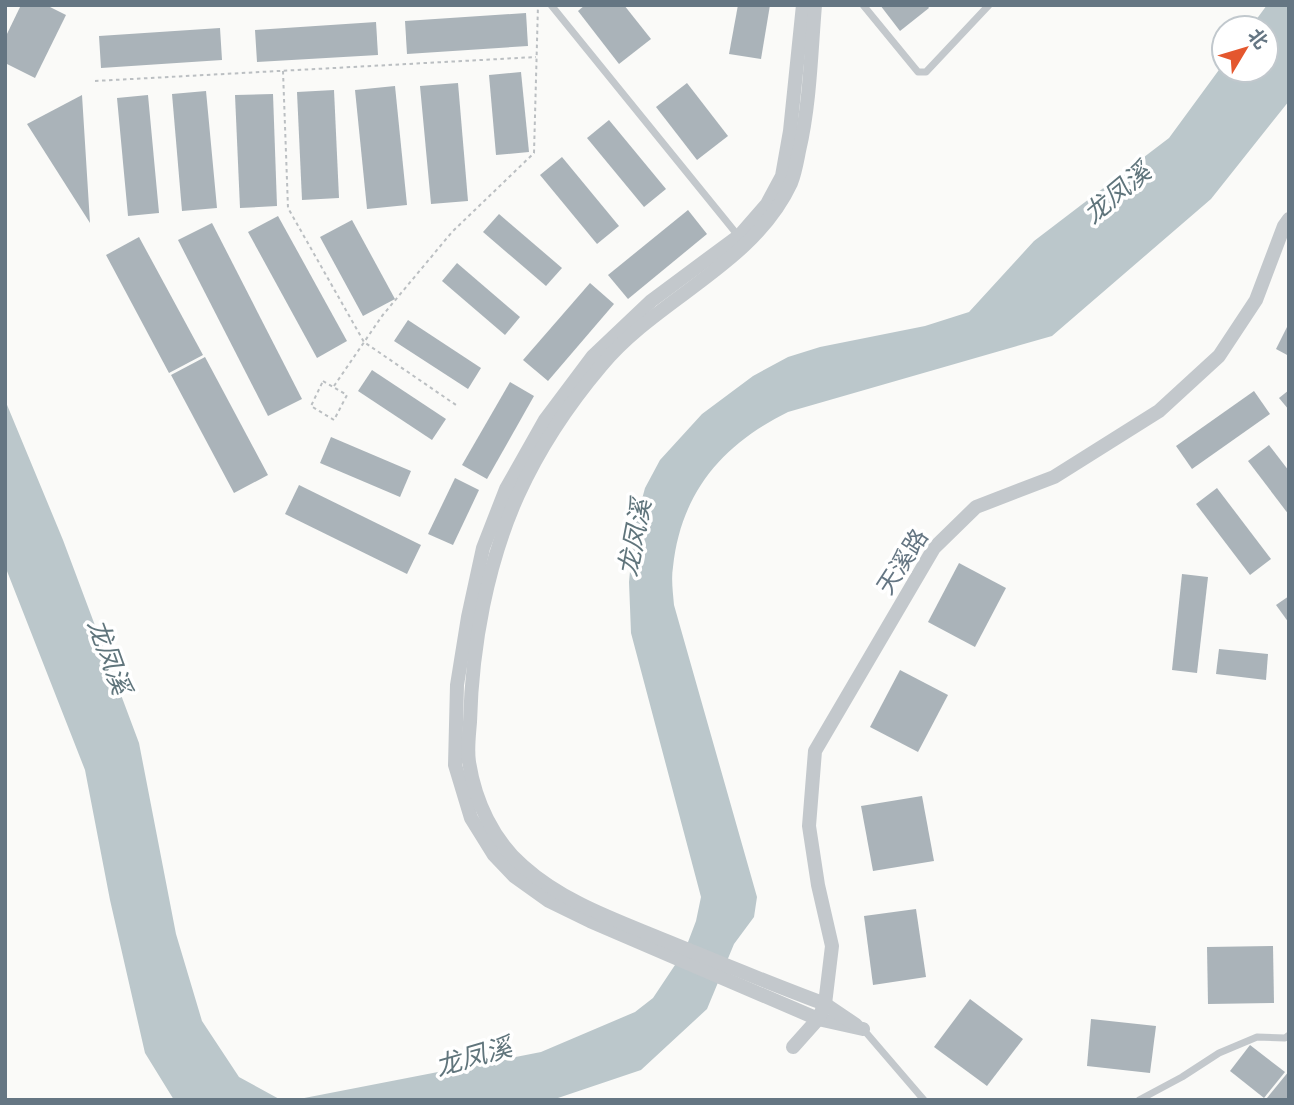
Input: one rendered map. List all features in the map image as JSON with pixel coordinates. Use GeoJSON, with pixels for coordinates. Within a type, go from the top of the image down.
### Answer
{"type":"FeatureCollection","features":[{"type":"Feature","properties":{"kind":"street"},"geometry":{"type":"LineString","coordinates":[[518,871],[482,812],[468,760],[471,686],[497,552],[519,495],[556,425],[603,364],[659,310],[740,251],[767,204],[782,176],[790,131],[803,5]]}},
{"type":"Feature","properties":{"kind":"street"},"geometry":{"type":"LineString","coordinates":[[815,5],[803,132],[792,180],[775,211],[748,236],[651,301],[593,356],[545,420],[506,489],[483,548],[468,617],[457,685],[455,765],[471,818],[494,855],[518,871],[593,910],[778,994],[818,1018],[863,1030]]}},
{"type":"Feature","properties":{"kind":"street","name":"天溪路"},"geometry":{"type":"LineString","coordinates":[[793,1047],[818,1018],[825,1004],[832,946],[818,885],[809,826],[815,751],[934,548],[976,507],[1054,477],[1159,411],[1219,356],[1256,300],[1289,219]]}},
{"type":"Feature","properties":{"kind":"street"},"geometry":{"type":"LineString","coordinates":[[778,994],[825,1004],[863,1030]]}},
{"type":"Feature","properties":{"kind":"lane"},"geometry":{"type":"LineString","coordinates":[[551,5],[748,236]]}},
{"type":"Feature","properties":{"kind":"lane"},"geometry":{"type":"LineString","coordinates":[[863,5],[918,72],[926,72],[989,5]]}},
{"type":"Feature","properties":{"kind":"lane"},"geometry":{"type":"LineString","coordinates":[[863,1030],[924,1100]]}},
{"type":"Feature","properties":{"kind":"lane"},"geometry":{"type":"LineString","coordinates":[[1139,1100],[1245,1042],[1257,1037],[1285,1038],[1289,1035]]}},
{"type":"Feature","properties":{"kind":"path"},"geometry":{"type":"LineString","coordinates":[[334,386],[382,316],[452,232],[534,153],[538,5]]}},
{"type":"Feature","properties":{"kind":"path"},"geometry":{"type":"LineString","coordinates":[[95,81],[537,57]]}},
{"type":"Feature","properties":{"kind":"path"},"geometry":{"type":"LineString","coordinates":[[283,70],[288,208],[364,342],[456,405]]}},
{"type":"Feature","properties":{"kind":"path"},"geometry":{"type":"LineString","coordinates":[[323,381],[334,386],[347,395],[334,420],[310,406],[323,381]]}},
{"type":"Feature","properties":{"kind":"water","name":"龙凤溪"},"geometry":{"type":"Polygon","coordinates":[[[1267,5],[1289,5],[1289,101],[1211,199],[1052,336],[788,412],[744,439],[725,455],[696,493],[678,540],[672,572],[674,605],[757,897],[754,917],[734,944],[707,1009],[641,1070],[552,1100],[294,1100],[541,1052],[635,1012],[653,998],[685,950],[696,921],[701,897],[631,633],[629,582],[634,529],[645,488],[660,460],[702,414],[753,376],[788,357],[820,347],[925,326],[969,312],[1034,241],[1169,138],[1210,82],[1280,84],[1280,14],[1260,14],[1267,5]]]}},
{"type":"Feature","properties":{"kind":"water"},"geometry":{"type":"Polygon","coordinates":[[[5,400],[63,540],[139,743],[176,934],[202,1021],[239,1077],[281,1100],[174,1100],[145,1053],[110,900],[85,770],[5,566],[5,400]]]}},
{"type":"Feature","properties":{"kind":"building"},"geometry":{"type":"Polygon","coordinates":[[[21,5],[46,5],[66,15],[35,78],[5,63],[5,38],[21,5]]]}},
{"type":"Feature","properties":{"kind":"building"},"geometry":{"type":"Polygon","coordinates":[[[585,5],[624,5],[651,39],[619,64],[578,11],[585,5]]]}},
{"type":"Feature","properties":{"kind":"building"},"geometry":{"type":"Polygon","coordinates":[[[738,5],[770,5],[761,59],[729,54],[738,5]]]}},
{"type":"Feature","properties":{"kind":"building"},"geometry":{"type":"Polygon","coordinates":[[[880,5],[927,5],[929,8],[900,31],[880,5]]]}},
{"type":"Feature","properties":{"kind":"building"},"geometry":{"type":"Polygon","coordinates":[[[526,13],[528,46],[407,54],[405,21],[526,13]]]}},
{"type":"Feature","properties":{"kind":"building"},"geometry":{"type":"Polygon","coordinates":[[[376,22],[378,55],[257,62],[255,30],[376,22]]]}},
{"type":"Feature","properties":{"kind":"building"},"geometry":{"type":"Polygon","coordinates":[[[220,28],[222,60],[101,68],[99,36],[220,28]]]}},
{"type":"Feature","properties":{"kind":"building"},"geometry":{"type":"Polygon","coordinates":[[[521,72],[529,152],[496,155],[489,75],[521,72]]]}},
{"type":"Feature","properties":{"kind":"building"},"geometry":{"type":"Polygon","coordinates":[[[458,83],[468,201],[431,204],[420,86],[458,83]]]}},
{"type":"Feature","properties":{"kind":"building"},"geometry":{"type":"Polygon","coordinates":[[[687,83],[728,136],[697,160],[656,107],[687,83]]]}},
{"type":"Feature","properties":{"kind":"building"},"geometry":{"type":"Polygon","coordinates":[[[395,86],[407,205],[367,209],[355,90],[395,86]]]}},
{"type":"Feature","properties":{"kind":"building"},"geometry":{"type":"Polygon","coordinates":[[[334,90],[339,198],[302,200],[297,92],[334,90]]]}},
{"type":"Feature","properties":{"kind":"building"},"geometry":{"type":"Polygon","coordinates":[[[206,91],[217,208],[182,211],[172,94],[206,91]]]}},
{"type":"Feature","properties":{"kind":"building"},"geometry":{"type":"Polygon","coordinates":[[[273,94],[277,206],[240,208],[235,95],[273,94]]]}},
{"type":"Feature","properties":{"kind":"building"},"geometry":{"type":"Polygon","coordinates":[[[82,95],[90,223],[27,124],[82,95]]]}},
{"type":"Feature","properties":{"kind":"building"},"geometry":{"type":"Polygon","coordinates":[[[148,95],[159,213],[128,216],[117,98],[148,95]]]}},
{"type":"Feature","properties":{"kind":"building"},"geometry":{"type":"Polygon","coordinates":[[[609,120],[666,189],[644,207],[587,138],[609,120]]]}},
{"type":"Feature","properties":{"kind":"building"},"geometry":{"type":"Polygon","coordinates":[[[562,157],[619,226],[597,244],[540,175],[562,157]]]}},
{"type":"Feature","properties":{"kind":"building"},"geometry":{"type":"Polygon","coordinates":[[[688,210],[707,234],[628,299],[608,275],[688,210]]]}},
{"type":"Feature","properties":{"kind":"building"},"geometry":{"type":"Polygon","coordinates":[[[499,214],[562,268],[546,286],[483,232],[499,214]]]}},
{"type":"Feature","properties":{"kind":"building"},"geometry":{"type":"Polygon","coordinates":[[[278,216],[347,341],[317,358],[248,232],[278,216]]]}},
{"type":"Feature","properties":{"kind":"building"},"geometry":{"type":"Polygon","coordinates":[[[352,220],[395,299],[363,316],[320,237],[352,220]]]}},
{"type":"Feature","properties":{"kind":"building"},"geometry":{"type":"Polygon","coordinates":[[[212,223],[302,399],[268,416],[178,240],[212,223]]]}},
{"type":"Feature","properties":{"kind":"building"},"geometry":{"type":"Polygon","coordinates":[[[139,237],[203,355],[169,373],[106,255],[139,237]]]}},
{"type":"Feature","properties":{"kind":"building"},"geometry":{"type":"Polygon","coordinates":[[[457,263],[520,317],[505,335],[442,281],[457,263]]]}},
{"type":"Feature","properties":{"kind":"building"},"geometry":{"type":"Polygon","coordinates":[[[590,283],[614,304],[548,381],[523,360],[590,283]]]}},
{"type":"Feature","properties":{"kind":"building"},"geometry":{"type":"Polygon","coordinates":[[[408,320],[481,368],[468,389],[394,341],[408,320]]]}},
{"type":"Feature","properties":{"kind":"building"},"geometry":{"type":"Polygon","coordinates":[[[1289,323],[1289,356],[1276,349],[1289,323]]]}},
{"type":"Feature","properties":{"kind":"building"},"geometry":{"type":"Polygon","coordinates":[[[205,357],[268,475],[234,493],[171,375],[205,357]]]}},
{"type":"Feature","properties":{"kind":"building"},"geometry":{"type":"Polygon","coordinates":[[[372,370],[446,419],[432,440],[358,391],[372,370]]]}},
{"type":"Feature","properties":{"kind":"building"},"geometry":{"type":"Polygon","coordinates":[[[510,382],[534,396],[487,479],[462,465],[510,382]]]}},
{"type":"Feature","properties":{"kind":"building"},"geometry":{"type":"Polygon","coordinates":[[[1289,390],[1289,410],[1279,398],[1289,390]]]}},
{"type":"Feature","properties":{"kind":"building"},"geometry":{"type":"Polygon","coordinates":[[[1254,391],[1270,414],[1192,469],[1176,446],[1254,391]]]}},
{"type":"Feature","properties":{"kind":"building"},"geometry":{"type":"Polygon","coordinates":[[[331,437],[411,471],[400,497],[320,463],[331,437]]]}},
{"type":"Feature","properties":{"kind":"building"},"geometry":{"type":"Polygon","coordinates":[[[1269,445],[1289,471],[1289,515],[1248,461],[1269,445]]]}},
{"type":"Feature","properties":{"kind":"building"},"geometry":{"type":"Polygon","coordinates":[[[455,478],[479,490],[453,545],[428,534],[455,478]]]}},
{"type":"Feature","properties":{"kind":"building"},"geometry":{"type":"Polygon","coordinates":[[[299,485],[421,545],[407,574],[285,514],[299,485]]]}},
{"type":"Feature","properties":{"kind":"building"},"geometry":{"type":"Polygon","coordinates":[[[1217,488],[1271,559],[1250,575],[1196,504],[1217,488]]]}},
{"type":"Feature","properties":{"kind":"building"},"geometry":{"type":"Polygon","coordinates":[[[959,563],[1006,588],[975,647],[928,622],[959,563]]]}},
{"type":"Feature","properties":{"kind":"building"},"geometry":{"type":"Polygon","coordinates":[[[1182,574],[1208,577],[1197,673],[1172,670],[1182,574]]]}},
{"type":"Feature","properties":{"kind":"building"},"geometry":{"type":"Polygon","coordinates":[[[1289,596],[1289,623],[1276,605],[1289,596]]]}},
{"type":"Feature","properties":{"kind":"building"},"geometry":{"type":"Polygon","coordinates":[[[1219,649],[1268,654],[1266,680],[1216,674],[1219,649]]]}},
{"type":"Feature","properties":{"kind":"building"},"geometry":{"type":"Polygon","coordinates":[[[900,670],[948,695],[918,752],[870,727],[900,670]]]}},
{"type":"Feature","properties":{"kind":"building"},"geometry":{"type":"Polygon","coordinates":[[[922,796],[934,861],[873,871],[861,806],[922,796]]]}},
{"type":"Feature","properties":{"kind":"building"},"geometry":{"type":"Polygon","coordinates":[[[916,909],[926,977],[873,985],[864,916],[916,909]]]}},
{"type":"Feature","properties":{"kind":"building"},"geometry":{"type":"Polygon","coordinates":[[[1273,946],[1274,1003],[1208,1004],[1207,947],[1273,946]]]}},
{"type":"Feature","properties":{"kind":"building"},"geometry":{"type":"Polygon","coordinates":[[[970,999],[1023,1039],[987,1086],[934,1047],[970,999]]]}},
{"type":"Feature","properties":{"kind":"building"},"geometry":{"type":"Polygon","coordinates":[[[1091,1019],[1156,1026],[1150,1073],[1087,1066],[1091,1019]]]}},
{"type":"Feature","properties":{"kind":"building"},"geometry":{"type":"Polygon","coordinates":[[[1250,1045],[1285,1072],[1264,1098],[1230,1071],[1250,1045]]]}},
{"type":"Feature","properties":{"kind":"building"},"geometry":{"type":"Polygon","coordinates":[[[1289,1071],[1289,1100],[1269,1100],[1267,1098],[1289,1071]]]}}]}
